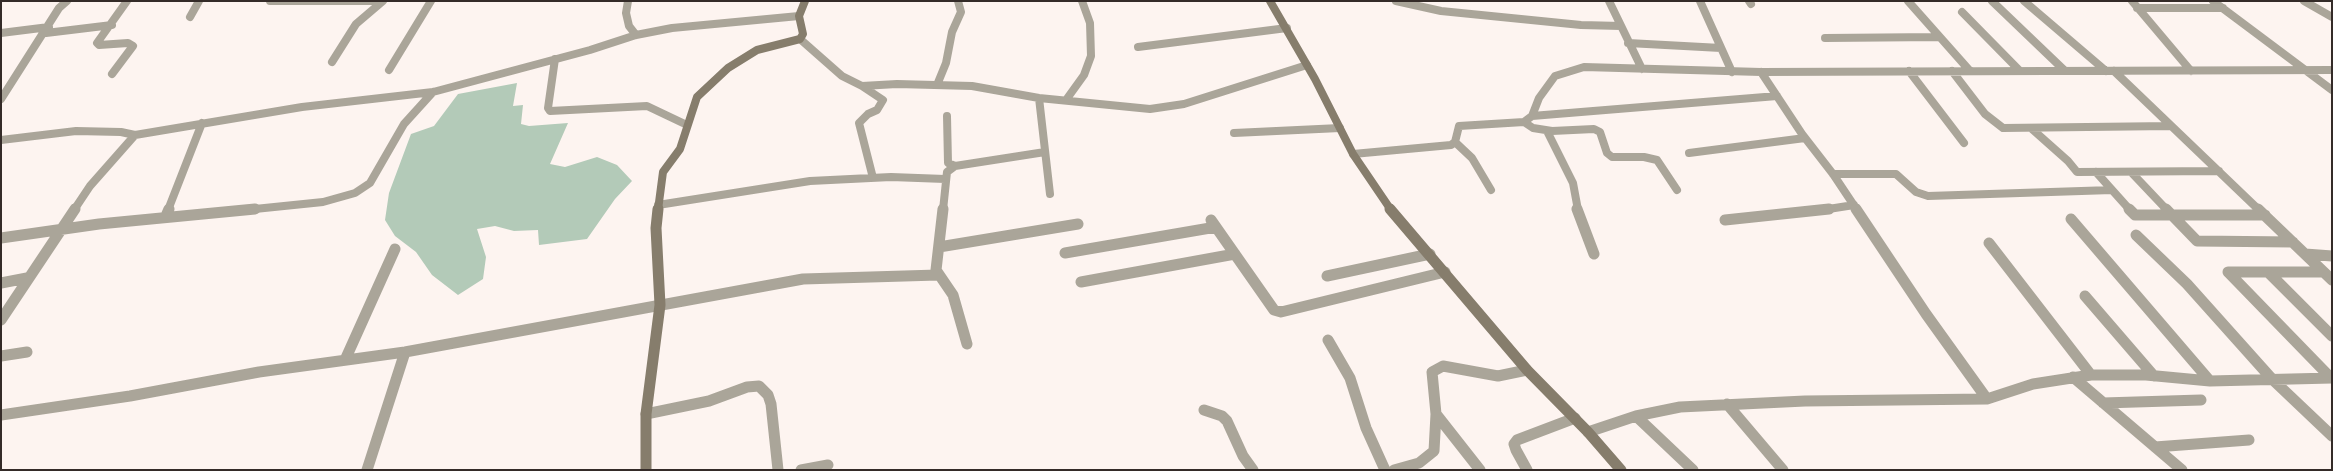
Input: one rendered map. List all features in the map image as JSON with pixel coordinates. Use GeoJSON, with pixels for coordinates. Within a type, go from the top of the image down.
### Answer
{"type":"FeatureCollection","features":[{"type":"Feature","properties":{"kind":"street"},"geometry":{"type":"LineString","coordinates":[[2,96],[47,30],[60,8],[67,1]]}},
{"type":"Feature","properties":{"kind":"street"},"geometry":{"type":"LineString","coordinates":[[112,74],[133,46],[128,43],[97,44],[128,1]]}},
{"type":"Feature","properties":{"kind":"street"},"geometry":{"type":"LineString","coordinates":[[190,17],[200,1]]}},
{"type":"Feature","properties":{"kind":"street"},"geometry":{"type":"LineString","coordinates":[[270,1],[383,1]]}},
{"type":"Feature","properties":{"kind":"street"},"geometry":{"type":"LineString","coordinates":[[332,62],[356,24],[383,1]]}},
{"type":"Feature","properties":{"kind":"street"},"geometry":{"type":"LineString","coordinates":[[389,70],[431,1]]}},
{"type":"Feature","properties":{"kind":"street"},"geometry":{"type":"LineString","coordinates":[[628,1],[626,13],[629,26],[636,35]]}},
{"type":"Feature","properties":{"kind":"street"},"geometry":{"type":"LineString","coordinates":[[646,470],[646,414],[660,305],[656,228],[663,172],[680,150],[697,97],[728,68],[757,50],[800,39],[803,34],[799,16],[805,1]]}},
{"type":"Feature","properties":{"kind":"street"},"geometry":{"type":"LineString","coordinates":[[937,85],[946,63],[952,32],[961,12],[958,1]]}},
{"type":"Feature","properties":{"kind":"street"},"geometry":{"type":"LineString","coordinates":[[1066,100],[1084,74],[1091,56],[1090,23],[1082,1]]}},
{"type":"Feature","properties":{"kind":"street"},"geometry":{"type":"LineString","coordinates":[[1270,1],[1287,28],[1353,154],[1387,205],[1527,370],[1575,418],[1621,470]]}},
{"type":"Feature","properties":{"kind":"street"},"geometry":{"type":"LineString","coordinates":[[1396,1],[1418,4],[1441,11],[1524,20],[1621,26]]}},
{"type":"Feature","properties":{"kind":"street"},"geometry":{"type":"LineString","coordinates":[[1609,1],[1628,43],[1642,69]]}},
{"type":"Feature","properties":{"kind":"street"},"geometry":{"type":"LineString","coordinates":[[1700,1],[1732,72]]}},
{"type":"Feature","properties":{"kind":"street"},"geometry":{"type":"LineString","coordinates":[[1908,1],[1970,71]]}},
{"type":"Feature","properties":{"kind":"street"},"geometry":{"type":"LineString","coordinates":[[1992,1],[2064,70]]}},
{"type":"Feature","properties":{"kind":"street"},"geometry":{"type":"LineString","coordinates":[[2024,1],[2110,71],[2171,126],[2332,280]]}},
{"type":"Feature","properties":{"kind":"street"},"geometry":{"type":"LineString","coordinates":[[2132,1],[2191,72]]}},
{"type":"Feature","properties":{"kind":"street"},"geometry":{"type":"LineString","coordinates":[[2213,1],[2332,90]]}},
{"type":"Feature","properties":{"kind":"street"},"geometry":{"type":"LineString","coordinates":[[2304,1],[2332,17]]}},
{"type":"Feature","properties":{"kind":"street"},"geometry":{"type":"LineString","coordinates":[[2137,8],[2222,8]]}},
{"type":"Feature","properties":{"kind":"street"},"geometry":{"type":"LineString","coordinates":[[1962,12],[2019,70]]}},
{"type":"Feature","properties":{"kind":"street"},"geometry":{"type":"LineString","coordinates":[[1,140],[76,131],[121,132],[135,135],[302,107],[434,92],[636,35],[685,26],[799,16]]}},
{"type":"Feature","properties":{"kind":"street"},"geometry":{"type":"LineString","coordinates":[[1,33],[112,25]]}},
{"type":"Feature","properties":{"kind":"street"},"geometry":{"type":"LineString","coordinates":[[1138,47],[1287,28]]}},
{"type":"Feature","properties":{"kind":"street"},"geometry":{"type":"LineString","coordinates":[[1825,38],[1939,37]]}},
{"type":"Feature","properties":{"kind":"street"},"geometry":{"type":"LineString","coordinates":[[800,39],[842,76],[862,86],[883,100],[882,104],[877,110],[868,114],[859,123],[873,178]]}},
{"type":"Feature","properties":{"kind":"street"},"geometry":{"type":"LineString","coordinates":[[1628,43],[1721,48]]}},
{"type":"Feature","properties":{"kind":"street"},"geometry":{"type":"LineString","coordinates":[[555,59],[548,108],[550,111],[555,112],[648,106],[687,126]]}},
{"type":"Feature","properties":{"kind":"street"},"geometry":{"type":"LineString","coordinates":[[862,86],[976,86],[1039,98],[1144,108],[1166,108],[1307,65]]}},
{"type":"Feature","properties":{"kind":"street"},"geometry":{"type":"LineString","coordinates":[[1353,154],[1451,145],[1455,142],[1457,129],[1467,124],[1524,122],[1532,116],[1549,82],[1563,72],[1594,66],[1732,72],[2064,70],[2191,72],[2332,70]]}},
{"type":"Feature","properties":{"kind":"street"},"geometry":{"type":"LineString","coordinates":[[1909,71],[1964,143]]}},
{"type":"Feature","properties":{"kind":"street"},"geometry":{"type":"LineString","coordinates":[[1952,71],[1985,114],[2003,128],[2032,129],[2171,126]]}},
{"type":"Feature","properties":{"kind":"street"},"geometry":{"type":"LineString","coordinates":[[1762,72],[1805,138],[1833,174],[1930,320],[1987,400]]}},
{"type":"Feature","properties":{"kind":"street"},"geometry":{"type":"LineString","coordinates":[[1,238],[59,229],[166,216],[323,202],[355,193],[370,183],[404,124],[434,92]]}},
{"type":"Feature","properties":{"kind":"street"},"geometry":{"type":"LineString","coordinates":[[1532,116],[1739,97],[1777,96]]}},
{"type":"Feature","properties":{"kind":"street"},"geometry":{"type":"LineString","coordinates":[[1039,98],[1050,194]]}},
{"type":"Feature","properties":{"kind":"street"},"geometry":{"type":"LineString","coordinates":[[947,116],[948,163],[954,166]]}},
{"type":"Feature","properties":{"kind":"street"},"geometry":{"type":"LineString","coordinates":[[1524,122],[1529,126],[1547,131],[1589,128],[1597,130],[1607,152],[1612,157],[1644,157],[1657,160],[1677,190]]}},
{"type":"Feature","properties":{"kind":"street"},"geometry":{"type":"LineString","coordinates":[[166,216],[202,124]]}},
{"type":"Feature","properties":{"kind":"street"},"geometry":{"type":"LineString","coordinates":[[1234,133],[1340,128]]}},
{"type":"Feature","properties":{"kind":"street"},"geometry":{"type":"LineString","coordinates":[[2032,129],[2068,161],[2077,172],[2219,171]]}},
{"type":"Feature","properties":{"kind":"street"},"geometry":{"type":"LineString","coordinates":[[1547,131],[1573,183],[1578,212],[1594,254]]}},
{"type":"Feature","properties":{"kind":"street"},"geometry":{"type":"LineString","coordinates":[[1,320],[59,229],[90,186],[130,138],[135,135]]}},
{"type":"Feature","properties":{"kind":"street"},"geometry":{"type":"LineString","coordinates":[[1689,153],[1805,138]]}},
{"type":"Feature","properties":{"kind":"street"},"geometry":{"type":"LineString","coordinates":[[1455,142],[1472,158],[1491,190]]}},
{"type":"Feature","properties":{"kind":"street"},"geometry":{"type":"LineString","coordinates":[[968,344],[953,295],[938,275],[936,264],[947,172],[954,166],[1045,152]]}},
{"type":"Feature","properties":{"kind":"street"},"geometry":{"type":"LineString","coordinates":[[2096,172],[2135,215],[2265,215]]}},
{"type":"Feature","properties":{"kind":"street"},"geometry":{"type":"LineString","coordinates":[[2131,172],[2197,241],[2293,242]]}},
{"type":"Feature","properties":{"kind":"street"},"geometry":{"type":"LineString","coordinates":[[1833,174],[1896,174],[1916,192],[1928,196],[2112,190]]}},
{"type":"Feature","properties":{"kind":"street"},"geometry":{"type":"LineString","coordinates":[[658,205],[810,181],[873,178],[945,179]]}},
{"type":"Feature","properties":{"kind":"street"},"geometry":{"type":"LineString","coordinates":[[1724,220],[1792,214],[1854,205]]}},
{"type":"Feature","properties":{"kind":"street"},"geometry":{"type":"LineString","coordinates":[[2071,219],[2210,381]]}},
{"type":"Feature","properties":{"kind":"street"},"geometry":{"type":"LineString","coordinates":[[939,247],[1078,224]]}},
{"type":"Feature","properties":{"kind":"street"},"geometry":{"type":"LineString","coordinates":[[1065,253],[1214,224],[1269,306],[1274,310],[1281,312],[1445,272]]}},
{"type":"Feature","properties":{"kind":"street"},"geometry":{"type":"LineString","coordinates":[[2136,235],[2187,284],[2272,379],[2332,436]]}},
{"type":"Feature","properties":{"kind":"street"},"geometry":{"type":"LineString","coordinates":[[1989,243],[2091,375]]}},
{"type":"Feature","properties":{"kind":"street"},"geometry":{"type":"LineString","coordinates":[[345,360],[394,248]]}},
{"type":"Feature","properties":{"kind":"street"},"geometry":{"type":"LineString","coordinates":[[1081,282],[1235,254]]}},
{"type":"Feature","properties":{"kind":"street"},"geometry":{"type":"LineString","coordinates":[[1327,276],[1430,254]]}},
{"type":"Feature","properties":{"kind":"street"},"geometry":{"type":"LineString","coordinates":[[2305,254],[2332,256]]}},
{"type":"Feature","properties":{"kind":"street"},"geometry":{"type":"LineString","coordinates":[[2323,272],[2228,272],[2332,378]]}},
{"type":"Feature","properties":{"kind":"street"},"geometry":{"type":"LineString","coordinates":[[2268,272],[2332,336]]}},
{"type":"Feature","properties":{"kind":"street"},"geometry":{"type":"LineString","coordinates":[[1,415],[130,396],[259,372],[405,352],[803,280],[938,275]]}},
{"type":"Feature","properties":{"kind":"street"},"geometry":{"type":"LineString","coordinates":[[1,283],[27,278]]}},
{"type":"Feature","properties":{"kind":"street"},"geometry":{"type":"LineString","coordinates":[[2085,296],[2154,376]]}},
{"type":"Feature","properties":{"kind":"street"},"geometry":{"type":"LineString","coordinates":[[1328,340],[1350,378],[1366,428],[1385,470]]}},
{"type":"Feature","properties":{"kind":"street"},"geometry":{"type":"LineString","coordinates":[[1,356],[27,352]]}},
{"type":"Feature","properties":{"kind":"street"},"geometry":{"type":"LineString","coordinates":[[368,470],[405,352]]}},
{"type":"Feature","properties":{"kind":"street"},"geometry":{"type":"LineString","coordinates":[[1394,470],[1403,469],[1419,463],[1434,451],[1436,414],[1432,372],[1443,366],[1498,376],[1527,370]]}},
{"type":"Feature","properties":{"kind":"street"},"geometry":{"type":"LineString","coordinates":[[1588,432],[1636,416],[1680,407],[1805,401],[1987,400],[2033,384],[2091,375],[2154,376],[2210,381],[2332,378]]}},
{"type":"Feature","properties":{"kind":"street"},"geometry":{"type":"LineString","coordinates":[[2073,377],[2182,470]]}},
{"type":"Feature","properties":{"kind":"street"},"geometry":{"type":"LineString","coordinates":[[646,414],[709,401],[747,387],[759,386],[768,395],[771,404],[778,470]]}},
{"type":"Feature","properties":{"kind":"street"},"geometry":{"type":"LineString","coordinates":[[2103,403],[2201,400]]}},
{"type":"Feature","properties":{"kind":"street"},"geometry":{"type":"LineString","coordinates":[[1727,404],[1782,470]]}},
{"type":"Feature","properties":{"kind":"street"},"geometry":{"type":"LineString","coordinates":[[1204,410],[1222,416],[1227,421],[1243,456],[1253,470]]}},
{"type":"Feature","properties":{"kind":"street"},"geometry":{"type":"LineString","coordinates":[[1436,414],[1480,470]]}},
{"type":"Feature","properties":{"kind":"street"},"geometry":{"type":"LineString","coordinates":[[1636,416],[1693,470]]}},
{"type":"Feature","properties":{"kind":"street"},"geometry":{"type":"LineString","coordinates":[[1527,470],[1514,444],[1517,440],[1575,418]]}},
{"type":"Feature","properties":{"kind":"street"},"geometry":{"type":"LineString","coordinates":[[2155,446],[2249,440]]}},
{"type":"Feature","properties":{"kind":"street"},"geometry":{"type":"LineString","coordinates":[[801,470],[828,465]]}},
{"type":"Feature","properties":{"kind":"green space"},"geometry":{"type":"Polygon","coordinates":[[[517,83],[513,106],[523,105],[521,124],[529,126],[568,123],[550,164],[565,167],[597,157],[617,165],[632,181],[615,199],[587,239],[539,245],[538,230],[514,231],[495,226],[477,229],[486,257],[483,279],[458,295],[432,275],[416,252],[395,236],[385,220],[389,193],[411,134],[434,126],[458,94],[517,83]]]}}]}
